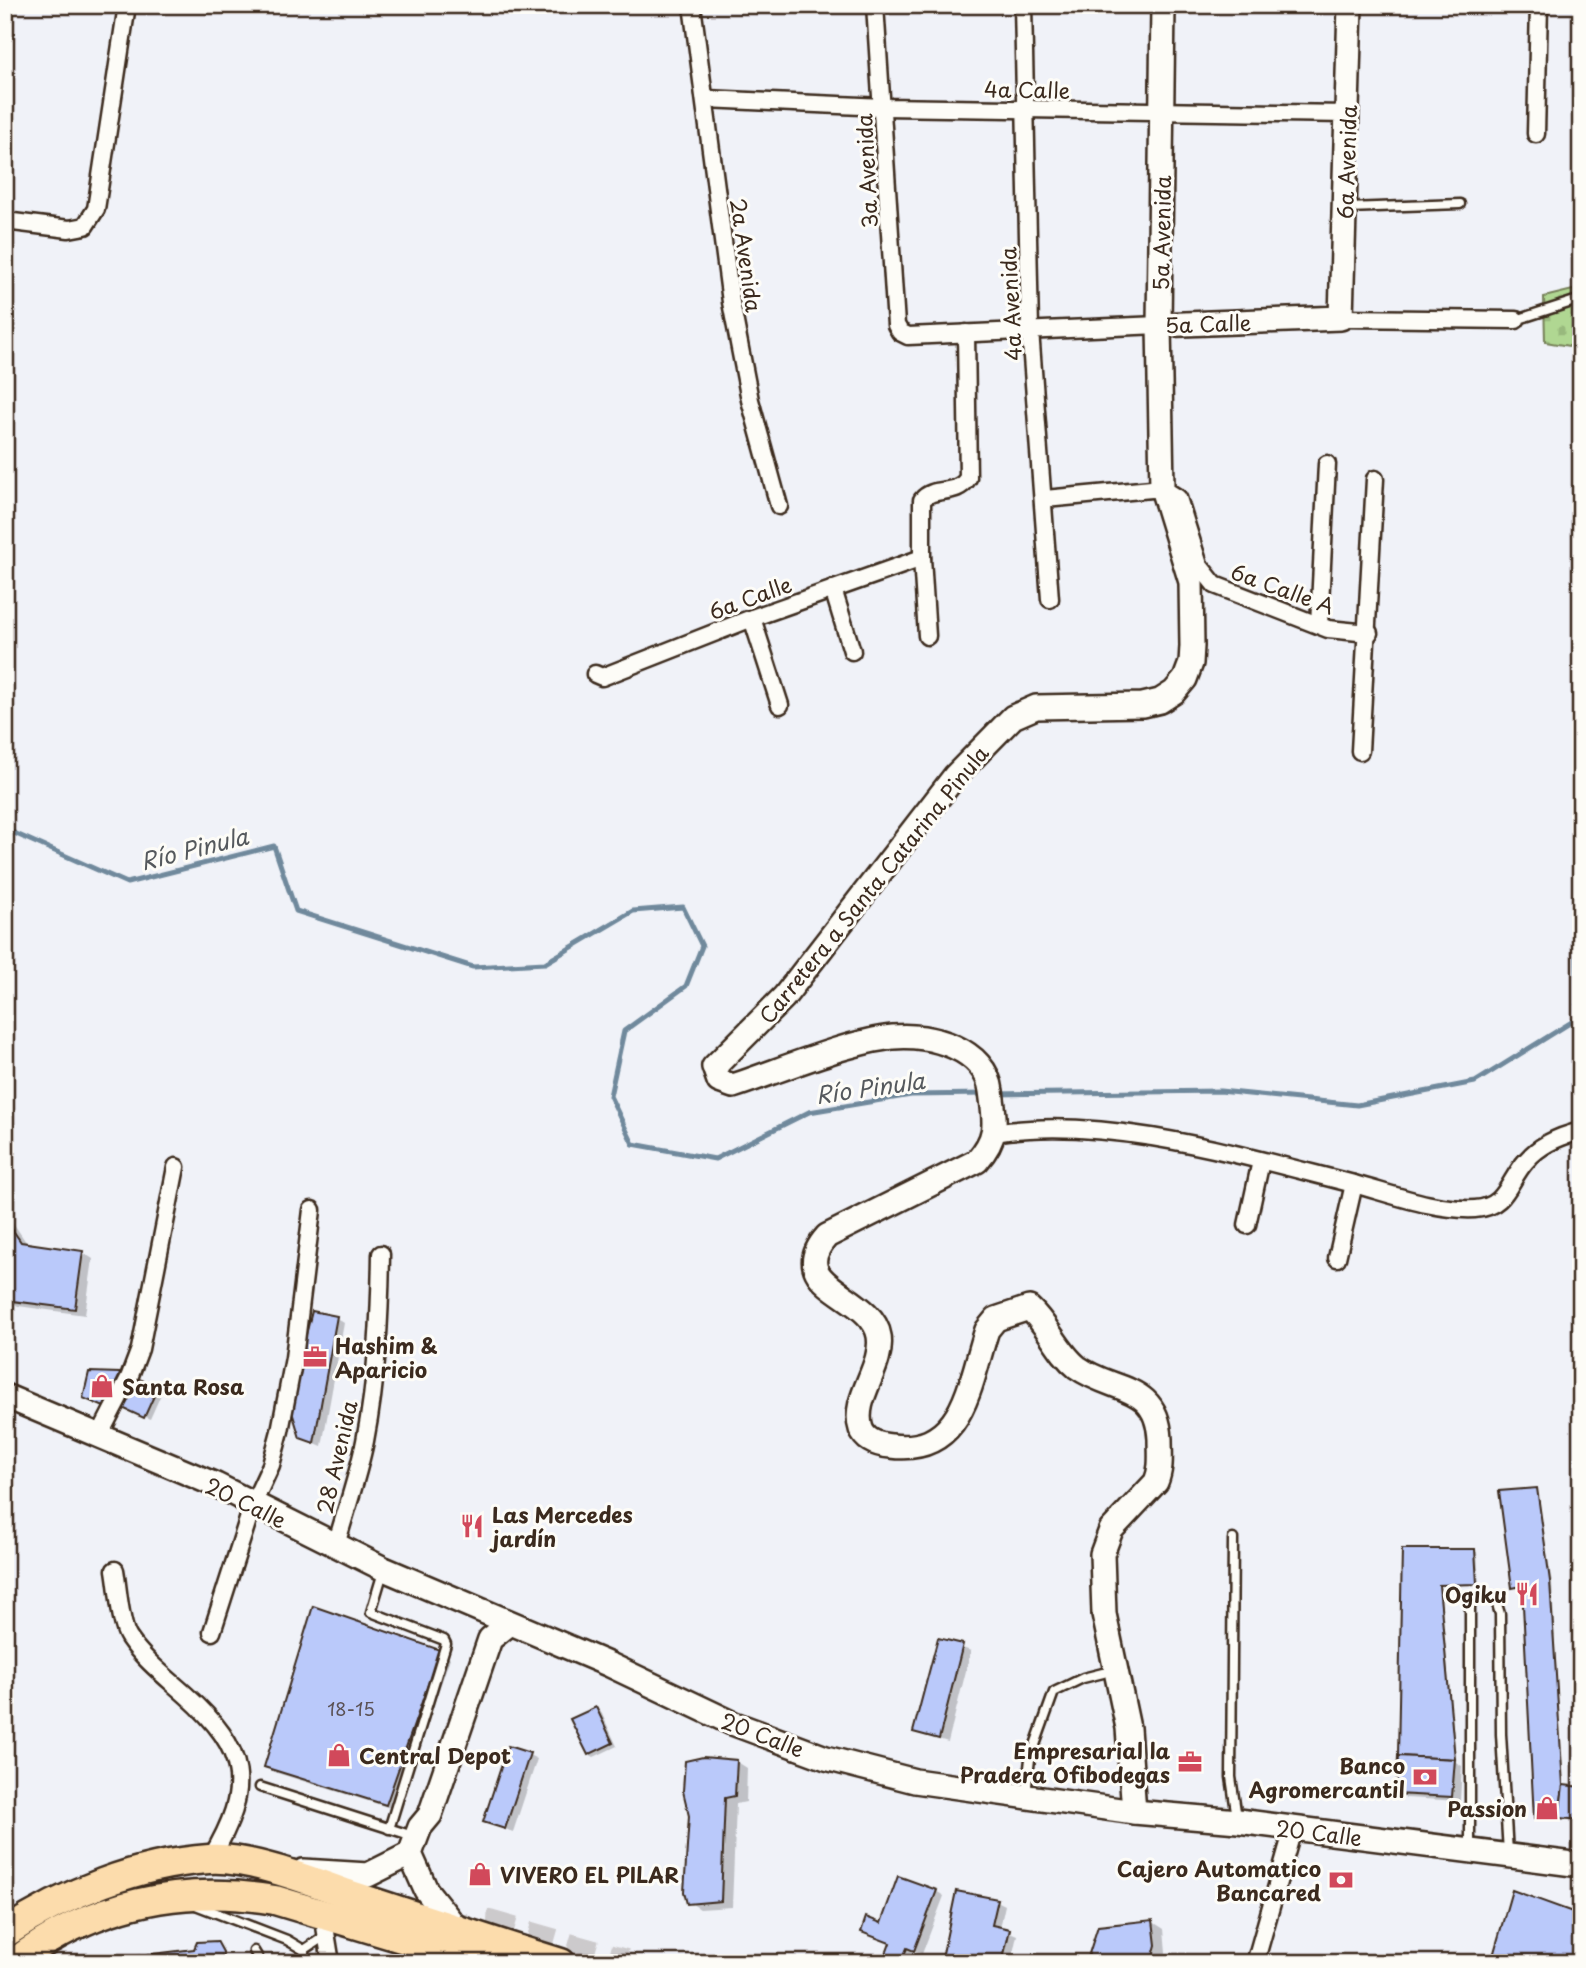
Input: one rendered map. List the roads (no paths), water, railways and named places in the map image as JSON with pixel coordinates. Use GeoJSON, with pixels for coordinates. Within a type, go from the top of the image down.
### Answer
{"type":"FeatureCollection","features":[{"type":"Feature","properties":{"kind":"highway"},"geometry":{"type":"LineString","coordinates":[[5,1933],[27,1918],[88,1888],[142,1870],[211,1858],[274,1869],[561,1963]]}},
{"type":"Feature","properties":{"kind":"highway"},"geometry":{"type":"LineString","coordinates":[[14,1963],[58,1932],[100,1913],[142,1900],[181,1894],[248,1896],[324,1925],[413,1941],[485,1963]]}},
{"type":"Feature","properties":{"kind":"street"},"geometry":{"type":"LineString","coordinates":[[5,221],[69,229],[85,226],[96,209],[127,5]]}},
{"type":"Feature","properties":{"kind":"street","name":"2a Avenida"},"geometry":{"type":"LineString","coordinates":[[692,5],[731,302],[750,400],[779,506]]}},
{"type":"Feature","properties":{"kind":"street","name":"3a Avenida"},"geometry":{"type":"LineString","coordinates":[[875,5],[884,107],[896,325],[900,332]]}},
{"type":"Feature","properties":{"kind":"street","name":"4a Avenida"},"geometry":{"type":"LineString","coordinates":[[1023,5],[1030,330],[1042,492],[1045,499],[1050,599]]}},
{"type":"Feature","properties":{"kind":"street","name":"5a Avenida"},"geometry":{"type":"LineString","coordinates":[[1163,5],[1159,325],[1162,488],[1191,582]]}},
{"type":"Feature","properties":{"kind":"street","name":"6a Avenida"},"geometry":{"type":"LineString","coordinates":[[1341,318],[1350,5]]}},
{"type":"Feature","properties":{"kind":"street"},"geometry":{"type":"LineString","coordinates":[[1536,134],[1539,5]]}},
{"type":"Feature","properties":{"kind":"street","name":"4a Calle"},"geometry":{"type":"LineString","coordinates":[[706,99],[884,107],[1348,114]]}},
{"type":"Feature","properties":{"kind":"street","name":"5a Calle"},"geometry":{"type":"LineString","coordinates":[[900,332],[908,336],[1341,318],[1516,320]]}},
{"type":"Feature","properties":{"kind":"street"},"geometry":{"type":"LineString","coordinates":[[927,636],[922,558],[922,500],[928,494],[956,490],[968,478],[966,333]]}},
{"type":"Feature","properties":{"kind":"street"},"geometry":{"type":"LineString","coordinates":[[1319,625],[1327,464]]}},
{"type":"Feature","properties":{"kind":"street"},"geometry":{"type":"LineString","coordinates":[[1360,751],[1369,633],[1375,479]]}},
{"type":"Feature","properties":{"kind":"street"},"geometry":{"type":"LineString","coordinates":[[1045,499],[1162,488]]}},
{"type":"Feature","properties":{"kind":"street","name":"6a Calle A"},"geometry":{"type":"LineString","coordinates":[[1162,488],[1178,498],[1199,565],[1215,585],[1328,629],[1369,633]]}},
{"type":"Feature","properties":{"kind":"street","name":"6a Calle"},"geometry":{"type":"LineString","coordinates":[[595,674],[602,677],[752,618],[922,558]]}},
{"type":"Feature","properties":{"kind":"street","name":"Carretera a Santa Catarina Pinula"},"geometry":{"type":"LineString","coordinates":[[994,1124],[989,1077],[976,1059],[959,1049],[915,1037],[892,1037],[866,1043],[733,1086],[719,1081],[714,1067],[755,1029],[784,997],[955,776],[1013,717],[1036,707],[1143,705],[1160,701],[1174,692],[1185,679],[1191,663],[1191,582]]}},
{"type":"Feature","properties":{"kind":"street"},"geometry":{"type":"LineString","coordinates":[[833,589],[852,651]]}},
{"type":"Feature","properties":{"kind":"street"},"geometry":{"type":"LineString","coordinates":[[752,618],[780,705]]}},
{"type":"Feature","properties":{"kind":"street"},"geometry":{"type":"LineString","coordinates":[[1134,1812],[1128,1728],[1104,1615],[1102,1554],[1111,1530],[1156,1482],[1160,1472],[1159,1430],[1150,1404],[1140,1394],[1089,1374],[1074,1364],[1040,1318],[1029,1308],[996,1319],[987,1330],[957,1418],[942,1437],[918,1447],[875,1444],[862,1432],[858,1414],[878,1360],[879,1338],[876,1327],[864,1309],[821,1281],[815,1268],[818,1247],[827,1236],[977,1161],[990,1146],[994,1124],[1081,1127],[1261,1161],[1445,1206],[1477,1209],[1494,1205],[1506,1195],[1525,1161],[1548,1142],[1581,1131]]}},
{"type":"Feature","properties":{"kind":"street"},"geometry":{"type":"LineString","coordinates":[[1247,1225],[1261,1161]]}},
{"type":"Feature","properties":{"kind":"street"},"geometry":{"type":"LineString","coordinates":[[99,1436],[140,1349],[176,1167]]}},
{"type":"Feature","properties":{"kind":"street"},"geometry":{"type":"LineString","coordinates":[[1337,1258],[1354,1184]]}},
{"type":"Feature","properties":{"kind":"street"},"geometry":{"type":"LineString","coordinates":[[212,1632],[253,1504],[271,1465],[281,1431],[294,1358],[312,1210]]}},
{"type":"Feature","properties":{"kind":"street","name":"28 Avenida"},"geometry":{"type":"LineString","coordinates":[[336,1545],[364,1444],[371,1405],[378,1347],[380,1254]]}},
{"type":"Feature","properties":{"kind":"street","name":"20 Calle"},"geometry":{"type":"LineString","coordinates":[[5,1396],[253,1504],[384,1569],[509,1625],[610,1665],[732,1723],[826,1758],[915,1781],[1026,1797],[1581,1865]]}},
{"type":"Feature","properties":{"kind":"street"},"geometry":{"type":"LineString","coordinates":[[115,1570],[127,1636],[154,1667],[192,1700],[230,1744],[241,1779],[231,1826],[211,1858]]}},
{"type":"Feature","properties":{"kind":"street"},"geometry":{"type":"LineString","coordinates":[[457,1929],[426,1890],[415,1839],[417,1811],[478,1635],[479,1620],[476,1609]]}},
{"type":"Feature","properties":{"kind":"street"},"geometry":{"type":"LineString","coordinates":[[274,1869],[368,1875],[415,1839],[430,1815],[490,1639],[509,1625]]}},
{"type":"Feature","properties":{"kind":"street"},"geometry":{"type":"LineString","coordinates":[[1255,1963],[1293,1829]]}},
{"type":"Feature","properties":{"kind":"street"},"geometry":{"type":"LineString","coordinates":[[324,1925],[331,1963]]}},
{"type":"Feature","properties":{"kind":"lane"},"geometry":{"type":"LineString","coordinates":[[1345,208],[1460,204]]}},
{"type":"Feature","properties":{"kind":"lane"},"geometry":{"type":"LineString","coordinates":[[1516,320],[1581,299]]}},
{"type":"Feature","properties":{"kind":"lane"},"geometry":{"type":"LineString","coordinates":[[1233,1539],[1231,1777],[1238,1821]]}},
{"type":"Feature","properties":{"kind":"lane"},"geometry":{"type":"LineString","coordinates":[[384,1569],[371,1612],[444,1640],[446,1644],[389,1829]]}},
{"type":"Feature","properties":{"kind":"lane"},"geometry":{"type":"LineString","coordinates":[[1470,1851],[1470,1604],[1476,1599],[1488,1597],[1496,1601],[1500,1614],[1501,1734],[1508,1856]]}},
{"type":"Feature","properties":{"kind":"lane"},"geometry":{"type":"LineString","coordinates":[[1026,1797],[1030,1759],[1054,1692],[1083,1678],[1103,1673]]}},
{"type":"Feature","properties":{"kind":"lane"},"geometry":{"type":"LineString","coordinates":[[260,1787],[415,1839]]}},
{"type":"Feature","properties":{"kind":"lane"},"geometry":{"type":"LineString","coordinates":[[181,1894],[199,1909],[287,1940],[304,1950],[307,1963]]}},
{"type":"Feature","properties":{"kind":"lane"},"geometry":{"type":"LineString","coordinates":[[304,1950],[324,1925]]}},
{"type":"Feature","properties":{"kind":"lane"},"geometry":{"type":"LineString","coordinates":[[413,1941],[443,1963]]}},
{"type":"Feature","properties":{"kind":"lane"},"geometry":{"type":"LineString","coordinates":[[254,1951],[261,1963]]}},
{"type":"Feature","properties":{"kind":"waterway","name":"Río Pinula"},"geometry":{"type":"LineString","coordinates":[[5,829],[127,883],[274,846],[296,911],[473,967],[545,963],[633,911],[683,907],[702,946],[686,986],[624,1031],[610,1096],[633,1144],[715,1159],[809,1112],[911,1095],[986,1094]]}},
{"type":"Feature","properties":{"kind":"waterway","name":"Río Pinula"},"geometry":{"type":"LineString","coordinates":[[996,1094],[1220,1091],[1357,1105],[1475,1082],[1578,1018],[1577,949],[1581,946]]}},
{"type":"Feature","properties":{"kind":"tunnel"},"geometry":{"type":"LineString","coordinates":[[460,1949],[468,1929],[477,1924],[489,1924],[625,1963]]}},
{"type":"Feature","properties":{"kind":"place","name":"Hashim & Aparicio"},"geometry":{"type":"Point","coordinates":[315,1357]}},
{"type":"Feature","properties":{"kind":"place","name":"Santa Rosa"},"geometry":{"type":"Point","coordinates":[102,1386]}},
{"type":"Feature","properties":{"kind":"place","name":"Las Mercedes jardín"},"geometry":{"type":"Point","coordinates":[472,1526]}},
{"type":"Feature","properties":{"kind":"place","name":"Ogiku"},"geometry":{"type":"Point","coordinates":[1527,1594]}},
{"type":"Feature","properties":{"kind":"place","name":"Central Depot"},"geometry":{"type":"Point","coordinates":[339,1755]}},
{"type":"Feature","properties":{"kind":"place","name":"Empresarial la Pradera Ofibodegas"},"geometry":{"type":"Point","coordinates":[1190,1762]}},
{"type":"Feature","properties":{"kind":"place","name":"Banco Agromercantil"},"geometry":{"type":"Point","coordinates":[1425,1777]}},
{"type":"Feature","properties":{"kind":"place","name":"Passion"},"geometry":{"type":"Point","coordinates":[1547,1808]}},
{"type":"Feature","properties":{"kind":"place","name":"VIVERO EL PILAR"},"geometry":{"type":"Point","coordinates":[480,1874]}},
{"type":"Feature","properties":{"kind":"place","name":"Cajero Automatico Bancared"},"geometry":{"type":"Point","coordinates":[1341,1880]}}]}
